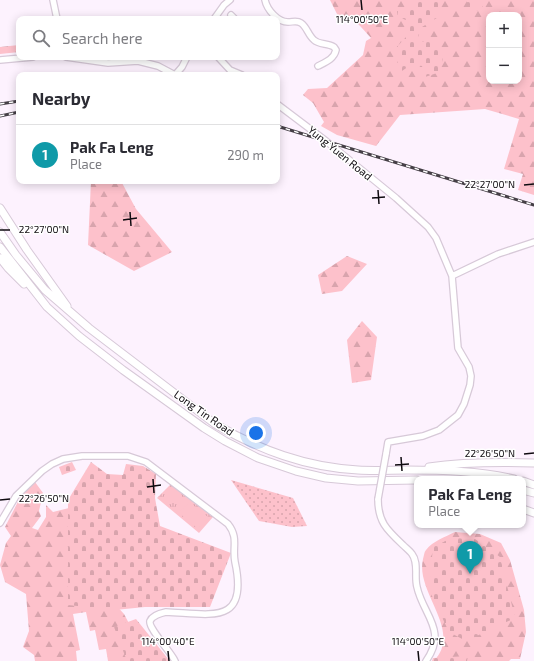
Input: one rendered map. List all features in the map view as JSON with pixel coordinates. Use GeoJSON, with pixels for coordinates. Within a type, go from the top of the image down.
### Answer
{"type":"FeatureCollection","features":[{"type":"Feature","properties":{"kind":"main road"},"geometry":{"type":"LineString","coordinates":[[0,208],[27,250],[76,317]]}},
{"type":"Feature","properties":{"kind":"main road","name":"Long Tin Road"},"geometry":{"type":"LineString","coordinates":[[0,232],[45,290],[76,317],[215,424],[236,436],[267,451],[328,467],[359,470],[464,471],[495,476]]}},
{"type":"Feature","properties":{"kind":"main road","name":"Long Tin Road"},"geometry":{"type":"LineString","coordinates":[[1,252],[8,268],[79,336],[192,419],[225,441],[258,458],[296,471],[326,478],[358,481],[414,481]]}},
{"type":"Feature","properties":{"kind":"main road"},"geometry":{"type":"LineString","coordinates":[[407,470],[457,463],[534,463]]}},
{"type":"Feature","properties":{"kind":"street"},"geometry":{"type":"LineString","coordinates":[[53,0],[56,16]]}},
{"type":"Feature","properties":{"kind":"street"},"geometry":{"type":"LineString","coordinates":[[216,16],[224,5],[230,0]]}},
{"type":"Feature","properties":{"kind":"street"},"geometry":{"type":"LineString","coordinates":[[265,0],[273,16]]}},
{"type":"Feature","properties":{"kind":"street"},"geometry":{"type":"LineString","coordinates":[[280,20],[298,21],[302,23],[312,39],[316,42],[334,47],[336,50],[334,56],[327,62],[318,66]]}},
{"type":"Feature","properties":{"kind":"street"},"geometry":{"type":"LineString","coordinates":[[0,60],[16,59]]}},
{"type":"Feature","properties":{"kind":"street"},"geometry":{"type":"LineString","coordinates":[[87,60],[108,63],[138,61],[158,66],[169,72]]}},
{"type":"Feature","properties":{"kind":"street"},"geometry":{"type":"LineString","coordinates":[[178,72],[186,60]]}},
{"type":"Feature","properties":{"kind":"street"},"geometry":{"type":"LineString","coordinates":[[221,60],[230,70],[235,72]]}},
{"type":"Feature","properties":{"kind":"street","name":"Yung Yuen Road"},"geometry":{"type":"LineString","coordinates":[[280,106],[326,141],[396,198],[428,227],[436,238],[452,276],[458,348],[469,367],[471,376],[470,385],[464,404],[458,415],[450,423],[439,430],[423,436],[388,442],[378,499],[378,509],[381,520],[386,529],[412,554],[416,562],[415,581],[434,625],[435,632],[430,654],[426,661]]}},
{"type":"Feature","properties":{"kind":"street"},"geometry":{"type":"LineString","coordinates":[[452,276],[498,254],[534,242]]}},
{"type":"Feature","properties":{"kind":"street"},"geometry":{"type":"LineString","coordinates":[[0,523],[16,496],[42,471],[52,464],[63,459],[77,457],[128,456],[146,462],[228,524],[232,529],[235,538],[234,558],[238,573],[238,592],[233,606],[228,610],[215,614],[166,612],[160,613],[151,619],[150,622],[152,628],[172,654],[175,661]]}},
{"type":"Feature","properties":{"kind":"green space"},"geometry":{"type":"Polygon","coordinates":[[[330,0],[534,0],[534,195],[518,190],[523,174],[504,169],[519,119],[485,109],[400,115],[376,146],[337,135],[321,126],[324,122],[313,103],[303,95],[308,89],[327,88],[363,55],[366,41],[371,38],[352,17],[341,22],[330,0]]]}},
{"type":"Feature","properties":{"kind":"green space"},"geometry":{"type":"Polygon","coordinates":[[[412,0],[440,0],[440,16],[422,27],[416,42],[432,42],[443,57],[440,72],[425,77],[422,66],[412,64],[399,73],[396,68],[399,57],[394,50],[407,36],[406,20],[398,17],[397,11],[409,10],[412,0]]]}},
{"type":"Feature","properties":{"kind":"green space"},"geometry":{"type":"Polygon","coordinates":[[[466,0],[480,0],[484,11],[473,8],[467,3],[466,0]]]}},
{"type":"Feature","properties":{"kind":"green space"},"geometry":{"type":"Polygon","coordinates":[[[16,45],[16,52],[0,54],[0,47],[16,45]]]}},
{"type":"Feature","properties":{"kind":"green space"},"geometry":{"type":"Polygon","coordinates":[[[91,184],[123,184],[136,209],[172,252],[134,271],[88,245],[91,184]]]}},
{"type":"Feature","properties":{"kind":"green space"},"geometry":{"type":"Polygon","coordinates":[[[347,256],[367,264],[342,291],[322,294],[318,275],[347,256]]]}},
{"type":"Feature","properties":{"kind":"green space"},"geometry":{"type":"Polygon","coordinates":[[[362,321],[377,337],[371,380],[352,383],[347,340],[362,321]]]}},
{"type":"Feature","properties":{"kind":"green space"},"geometry":{"type":"Polygon","coordinates":[[[72,462],[76,470],[62,475],[59,467],[72,462]]]}},
{"type":"Feature","properties":{"kind":"green space"},"geometry":{"type":"Polygon","coordinates":[[[91,462],[107,474],[123,475],[126,464],[143,466],[156,474],[155,498],[160,526],[231,553],[210,607],[145,607],[115,610],[68,605],[68,500],[91,462]]]}},
{"type":"Feature","properties":{"kind":"green space"},"geometry":{"type":"Polygon","coordinates":[[[231,480],[293,498],[307,526],[292,527],[259,521],[231,480]]]}},
{"type":"Feature","properties":{"kind":"green space"},"geometry":{"type":"Polygon","coordinates":[[[35,482],[43,493],[39,511],[41,516],[32,528],[38,530],[46,517],[46,505],[53,512],[69,508],[80,558],[68,589],[91,603],[114,603],[124,614],[149,661],[108,661],[106,649],[99,650],[95,630],[90,631],[86,612],[73,614],[80,650],[76,651],[77,661],[35,661],[34,655],[23,647],[29,631],[26,594],[5,582],[0,565],[6,543],[11,536],[5,527],[23,492],[35,482]]]}},
{"type":"Feature","properties":{"kind":"green space"},"geometry":{"type":"Polygon","coordinates":[[[172,483],[213,517],[199,533],[157,498],[172,483]]]}},
{"type":"Feature","properties":{"kind":"green space"},"geometry":{"type":"Polygon","coordinates":[[[189,502],[208,517],[198,529],[179,513],[189,502]]]}},
{"type":"Feature","properties":{"kind":"green space"},"geometry":{"type":"Polygon","coordinates":[[[455,532],[480,534],[501,543],[510,560],[524,610],[526,632],[520,659],[511,659],[509,661],[434,661],[442,649],[443,637],[441,624],[425,585],[422,572],[423,559],[425,551],[432,544],[455,532]]]}},
{"type":"Feature","properties":{"kind":"green space"},"geometry":{"type":"Polygon","coordinates":[[[452,538],[475,539],[500,557],[515,618],[466,641],[449,632],[432,596],[430,578],[433,547],[452,538]]]}},
{"type":"Feature","properties":{"kind":"green space"},"geometry":{"type":"Polygon","coordinates":[[[136,619],[169,661],[127,661],[114,627],[136,619]]]}},
{"type":"Feature","properties":{"kind":"green space"},"geometry":{"type":"Polygon","coordinates":[[[468,656],[467,661],[432,661],[433,658],[468,656]]]}},
{"type":"Feature","properties":{"kind":"railway"},"geometry":{"type":"LineString","coordinates":[[0,104],[16,101]]}},
{"type":"Feature","properties":{"kind":"railway"},"geometry":{"type":"LineString","coordinates":[[0,116],[16,113]]}},
{"type":"Feature","properties":{"kind":"railway"},"geometry":{"type":"LineString","coordinates":[[280,127],[534,205]]}},
{"type":"Feature","properties":{"kind":"place","name":"Pak Fa Leng"},"geometry":{"type":"Point","coordinates":[470,574]}}]}
